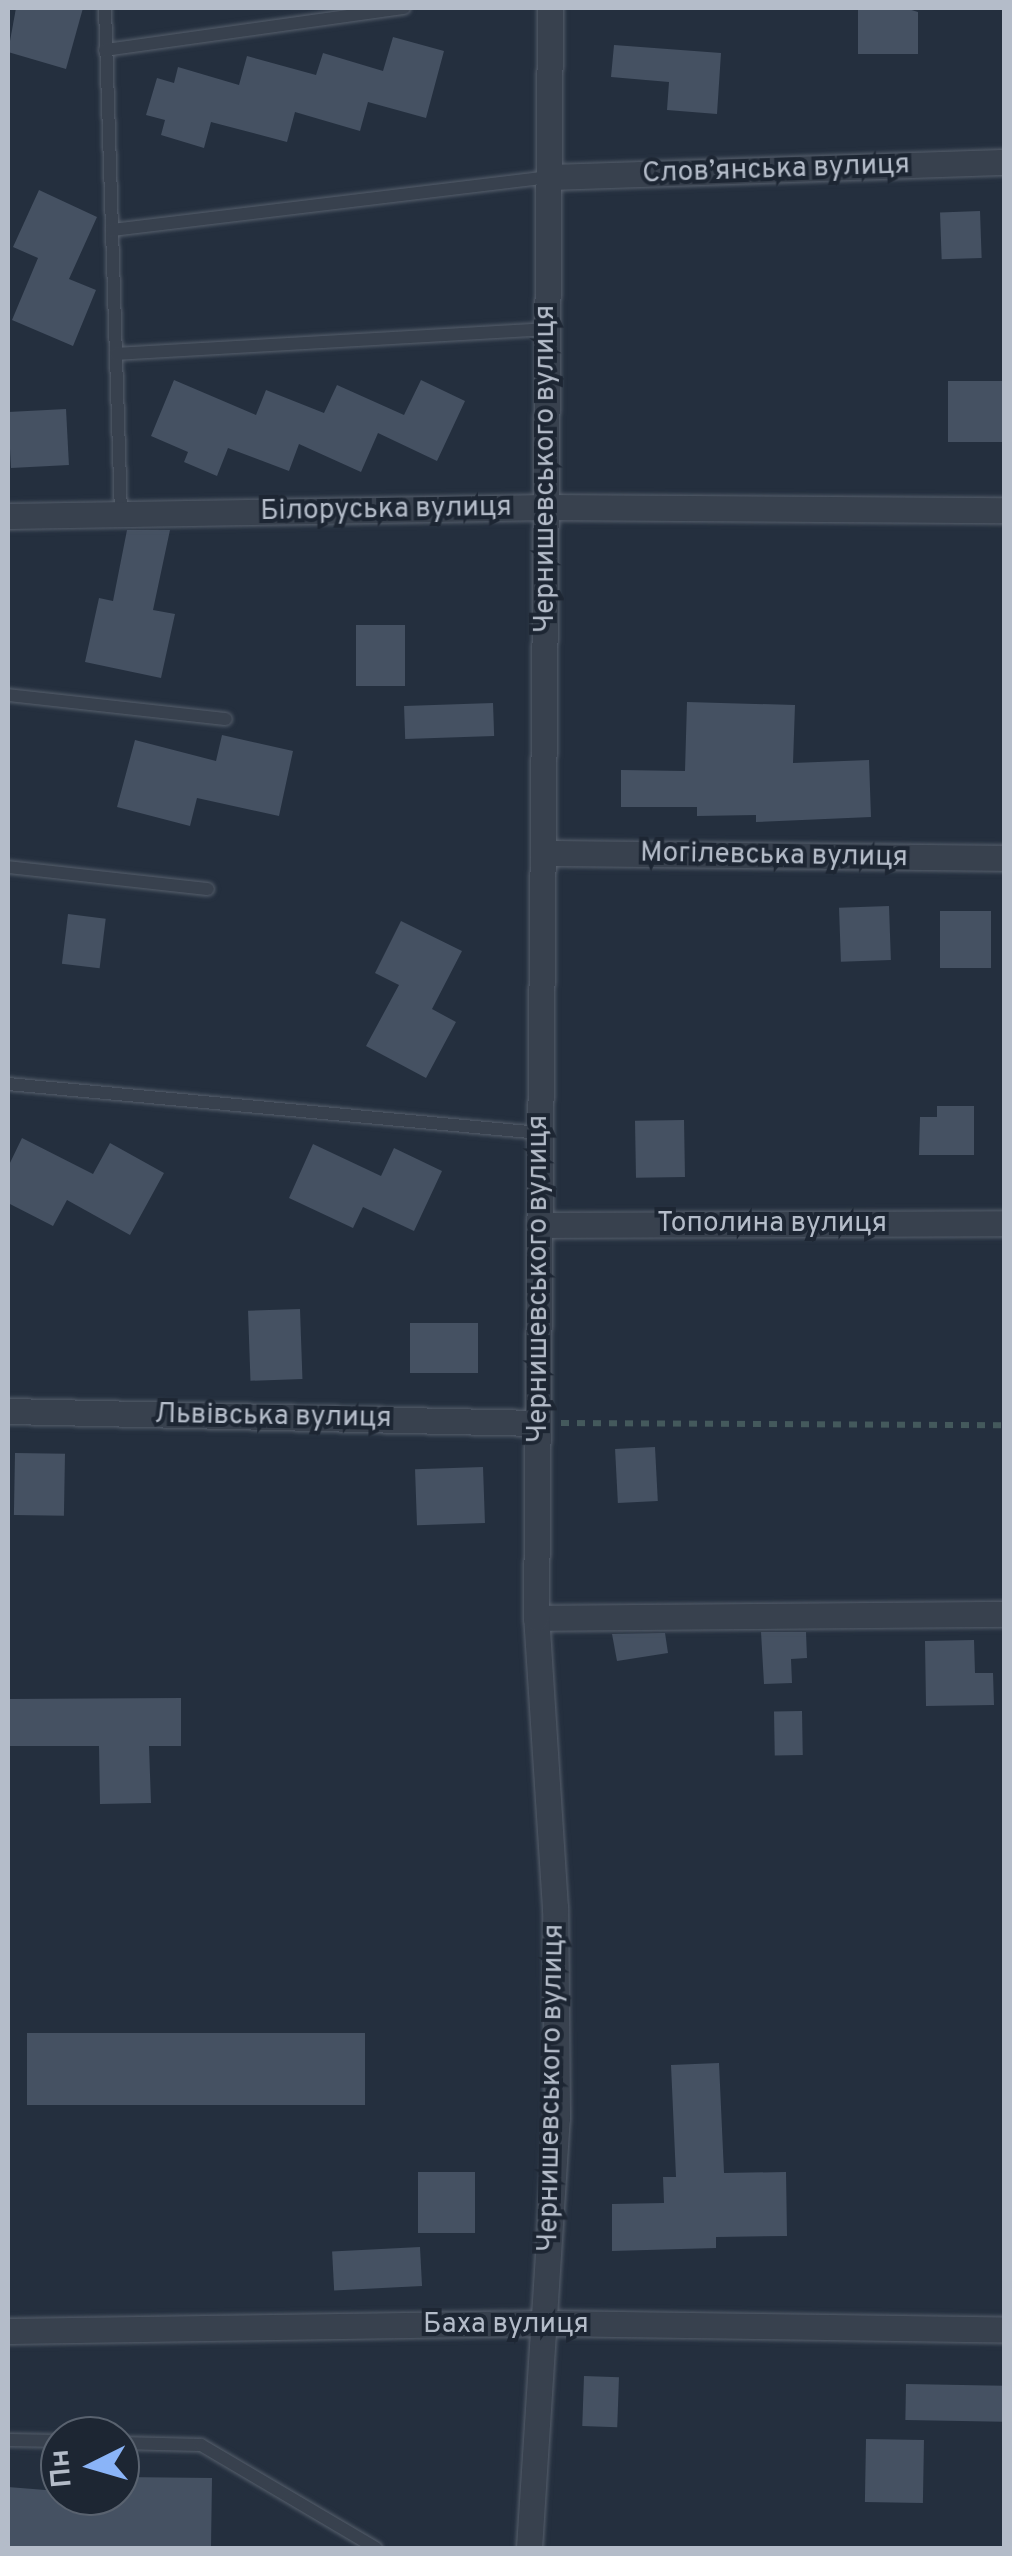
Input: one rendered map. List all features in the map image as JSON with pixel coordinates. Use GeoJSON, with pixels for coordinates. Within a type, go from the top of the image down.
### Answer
{"type":"FeatureCollection","features":[{"type":"Feature","properties":{"kind":"street","name":"Чернишевського вулиця"},"geometry":{"type":"LineString","coordinates":[[529,2548],[556,2118],[554,1908],[536,1618],[550,8]]}},
{"type":"Feature","properties":{"kind":"street","name":"Слов’янська вулиця"},"geometry":{"type":"LineString","coordinates":[[548,178],[1004,162]]}},
{"type":"Feature","properties":{"kind":"street","name":"Білоруська вулиця"},"geometry":{"type":"LineString","coordinates":[[8,516],[546,507],[1004,510]]}},
{"type":"Feature","properties":{"kind":"street","name":"Могілевська вулиця"},"geometry":{"type":"LineString","coordinates":[[543,853],[1004,858]]}},
{"type":"Feature","properties":{"kind":"street","name":"Тополина вулиця"},"geometry":{"type":"LineString","coordinates":[[540,1225],[1004,1223]]}},
{"type":"Feature","properties":{"kind":"street","name":"Львівська вулиця"},"geometry":{"type":"LineString","coordinates":[[8,1412],[538,1423]]}},
{"type":"Feature","properties":{"kind":"street"},"geometry":{"type":"LineString","coordinates":[[536,1618],[1004,1614]]}},
{"type":"Feature","properties":{"kind":"street","name":"Баха вулиця"},"geometry":{"type":"LineString","coordinates":[[8,2331],[546,2324],[1004,2329]]}},
{"type":"Feature","properties":{"kind":"lane"},"geometry":{"type":"LineString","coordinates":[[105,8],[121,514]]}},
{"type":"Feature","properties":{"kind":"lane"},"geometry":{"type":"LineString","coordinates":[[106,50],[404,8]]}},
{"type":"Feature","properties":{"kind":"lane"},"geometry":{"type":"LineString","coordinates":[[112,230],[548,178]]}},
{"type":"Feature","properties":{"kind":"lane"},"geometry":{"type":"LineString","coordinates":[[116,354],[547,329]]}},
{"type":"Feature","properties":{"kind":"lane"},"geometry":{"type":"LineString","coordinates":[[8,694],[226,720]]}},
{"type":"Feature","properties":{"kind":"lane"},"geometry":{"type":"LineString","coordinates":[[8,867],[208,890]]}},
{"type":"Feature","properties":{"kind":"lane"},"geometry":{"type":"LineString","coordinates":[[8,1084],[540,1133]]}},
{"type":"Feature","properties":{"kind":"lane"},"geometry":{"type":"LineString","coordinates":[[8,2440],[40,2441]]}},
{"type":"Feature","properties":{"kind":"lane"},"geometry":{"type":"LineString","coordinates":[[140,2443],[201,2444],[376,2548]]}},
{"type":"Feature","properties":{"kind":"path"},"geometry":{"type":"LineString","coordinates":[[538,1423],[1004,1425]]}},
{"type":"Feature","properties":{"kind":"building"},"geometry":{"type":"Polygon","coordinates":[[[16,8],[83,8],[66,69],[8,52],[16,8]]]}},
{"type":"Feature","properties":{"kind":"building"},"geometry":{"type":"Polygon","coordinates":[[[905,8],[918,12],[918,54],[858,54],[858,9],[905,8]]]}},
{"type":"Feature","properties":{"kind":"building"},"geometry":{"type":"Polygon","coordinates":[[[393,37],[444,51],[426,118],[368,102],[360,131],[295,112],[287,142],[211,122],[204,148],[161,135],[165,120],[146,115],[157,78],[174,83],[178,67],[239,85],[247,56],[316,75],[323,53],[383,71],[393,37]]]}},
{"type":"Feature","properties":{"kind":"building"},"geometry":{"type":"Polygon","coordinates":[[[614,45],[721,53],[717,114],[667,110],[669,82],[611,77],[614,45]]]}},
{"type":"Feature","properties":{"kind":"building"},"geometry":{"type":"Polygon","coordinates":[[[39,190],[97,217],[69,279],[96,290],[73,346],[12,320],[38,258],[13,247],[39,190]]]}},
{"type":"Feature","properties":{"kind":"building"},"geometry":{"type":"Polygon","coordinates":[[[980,211],[982,258],[942,259],[940,212],[980,211]]]}},
{"type":"Feature","properties":{"kind":"building"},"geometry":{"type":"Polygon","coordinates":[[[174,380],[256,415],[266,390],[324,413],[337,385],[404,415],[421,380],[465,401],[437,461],[378,433],[361,472],[299,444],[289,471],[228,448],[217,476],[184,462],[188,452],[151,436],[174,380]]]}},
{"type":"Feature","properties":{"kind":"building"},"geometry":{"type":"Polygon","coordinates":[[[948,381],[1004,381],[1004,442],[948,442],[948,381]]]}},
{"type":"Feature","properties":{"kind":"building"},"geometry":{"type":"Polygon","coordinates":[[[66,409],[69,465],[11,468],[8,412],[66,409]]]}},
{"type":"Feature","properties":{"kind":"building"},"geometry":{"type":"Polygon","coordinates":[[[127,530],[170,530],[153,610],[175,614],[161,678],[85,662],[99,598],[113,601],[127,530]]]}},
{"type":"Feature","properties":{"kind":"building"},"geometry":{"type":"Polygon","coordinates":[[[356,625],[405,625],[405,686],[356,686],[356,625]]]}},
{"type":"Feature","properties":{"kind":"building"},"geometry":{"type":"Polygon","coordinates":[[[687,702],[795,705],[793,763],[869,760],[871,817],[756,822],[756,815],[697,816],[697,807],[621,807],[621,770],[685,771],[687,702]]]}},
{"type":"Feature","properties":{"kind":"building"},"geometry":{"type":"Polygon","coordinates":[[[493,703],[494,736],[405,739],[404,706],[493,703]]]}},
{"type":"Feature","properties":{"kind":"building"},"geometry":{"type":"Polygon","coordinates":[[[222,735],[293,751],[279,816],[197,798],[190,826],[117,807],[135,740],[216,761],[222,735]]]}},
{"type":"Feature","properties":{"kind":"building"},"geometry":{"type":"Polygon","coordinates":[[[889,906],[891,960],[841,962],[839,908],[889,906]]]}},
{"type":"Feature","properties":{"kind":"building"},"geometry":{"type":"Polygon","coordinates":[[[940,911],[991,911],[991,968],[940,968],[940,911]]]}},
{"type":"Feature","properties":{"kind":"building"},"geometry":{"type":"Polygon","coordinates":[[[68,914],[106,919],[100,968],[62,964],[68,914]]]}},
{"type":"Feature","properties":{"kind":"building"},"geometry":{"type":"Polygon","coordinates":[[[401,921],[462,951],[432,1009],[456,1022],[426,1078],[366,1046],[399,985],[375,973],[401,921]]]}},
{"type":"Feature","properties":{"kind":"building"},"geometry":{"type":"Polygon","coordinates":[[[937,1106],[974,1106],[974,1155],[919,1155],[920,1117],[937,1117],[937,1106]]]}},
{"type":"Feature","properties":{"kind":"building"},"geometry":{"type":"Polygon","coordinates":[[[684,1120],[685,1177],[636,1178],[635,1121],[684,1120]]]}},
{"type":"Feature","properties":{"kind":"building"},"geometry":{"type":"Polygon","coordinates":[[[22,1138],[93,1174],[110,1143],[164,1173],[130,1235],[67,1200],[53,1226],[8,1203],[8,1167],[22,1138]]]}},
{"type":"Feature","properties":{"kind":"building"},"geometry":{"type":"Polygon","coordinates":[[[313,1144],[381,1176],[394,1148],[442,1171],[414,1231],[363,1207],[353,1228],[289,1198],[313,1144]]]}},
{"type":"Feature","properties":{"kind":"building"},"geometry":{"type":"Polygon","coordinates":[[[300,1309],[302,1379],[250,1381],[248,1311],[300,1309]]]}},
{"type":"Feature","properties":{"kind":"building"},"geometry":{"type":"Polygon","coordinates":[[[410,1323],[478,1323],[478,1373],[410,1373],[410,1323]]]}},
{"type":"Feature","properties":{"kind":"building"},"geometry":{"type":"Polygon","coordinates":[[[655,1447],[658,1501],[618,1503],[615,1449],[655,1447]]]}},
{"type":"Feature","properties":{"kind":"building"},"geometry":{"type":"Polygon","coordinates":[[[15,1453],[65,1454],[64,1516],[14,1515],[15,1453]]]}},
{"type":"Feature","properties":{"kind":"building"},"geometry":{"type":"Polygon","coordinates":[[[483,1467],[485,1523],[417,1525],[415,1469],[483,1467]]]}},
{"type":"Feature","properties":{"kind":"building"},"geometry":{"type":"Polygon","coordinates":[[[761,1632],[806,1632],[807,1658],[791,1659],[792,1683],[764,1684],[761,1632]]]}},
{"type":"Feature","properties":{"kind":"building"},"geometry":{"type":"Polygon","coordinates":[[[665,1633],[668,1653],[617,1661],[612,1634],[665,1633]]]}},
{"type":"Feature","properties":{"kind":"building"},"geometry":{"type":"Polygon","coordinates":[[[974,1640],[975,1673],[993,1673],[994,1705],[926,1706],[925,1641],[974,1640]]]}},
{"type":"Feature","properties":{"kind":"building"},"geometry":{"type":"Polygon","coordinates":[[[181,1698],[181,1746],[149,1746],[151,1803],[100,1804],[99,1746],[8,1746],[8,1699],[181,1698]]]}},
{"type":"Feature","properties":{"kind":"building"},"geometry":{"type":"Polygon","coordinates":[[[774,1711],[802,1711],[803,1755],[775,1755],[774,1711]]]}},
{"type":"Feature","properties":{"kind":"building"},"geometry":{"type":"Polygon","coordinates":[[[27,2033],[365,2033],[365,2105],[27,2105],[27,2033]]]}},
{"type":"Feature","properties":{"kind":"building"},"geometry":{"type":"Polygon","coordinates":[[[719,2063],[724,2173],[786,2172],[787,2236],[716,2237],[716,2248],[612,2251],[612,2204],[664,2203],[663,2177],[676,2177],[671,2065],[719,2063]]]}},
{"type":"Feature","properties":{"kind":"building"},"geometry":{"type":"Polygon","coordinates":[[[418,2172],[475,2172],[475,2233],[418,2233],[418,2172]]]}},
{"type":"Feature","properties":{"kind":"building"},"geometry":{"type":"Polygon","coordinates":[[[420,2247],[422,2286],[334,2291],[332,2252],[420,2247]]]}},
{"type":"Feature","properties":{"kind":"building"},"geometry":{"type":"Polygon","coordinates":[[[584,2376],[619,2377],[617,2427],[582,2426],[584,2376]]]}},
{"type":"Feature","properties":{"kind":"building"},"geometry":{"type":"Polygon","coordinates":[[[906,2384],[1004,2386],[1003,2422],[905,2420],[906,2384]]]}},
{"type":"Feature","properties":{"kind":"building"},"geometry":{"type":"Polygon","coordinates":[[[866,2439],[924,2440],[923,2503],[865,2502],[866,2439]]]}},
{"type":"Feature","properties":{"kind":"building"},"geometry":{"type":"Polygon","coordinates":[[[140,2477],[212,2478],[211,2548],[8,2548],[8,2487],[40,2490],[40,2516],[140,2516],[140,2477]]]}}]}
